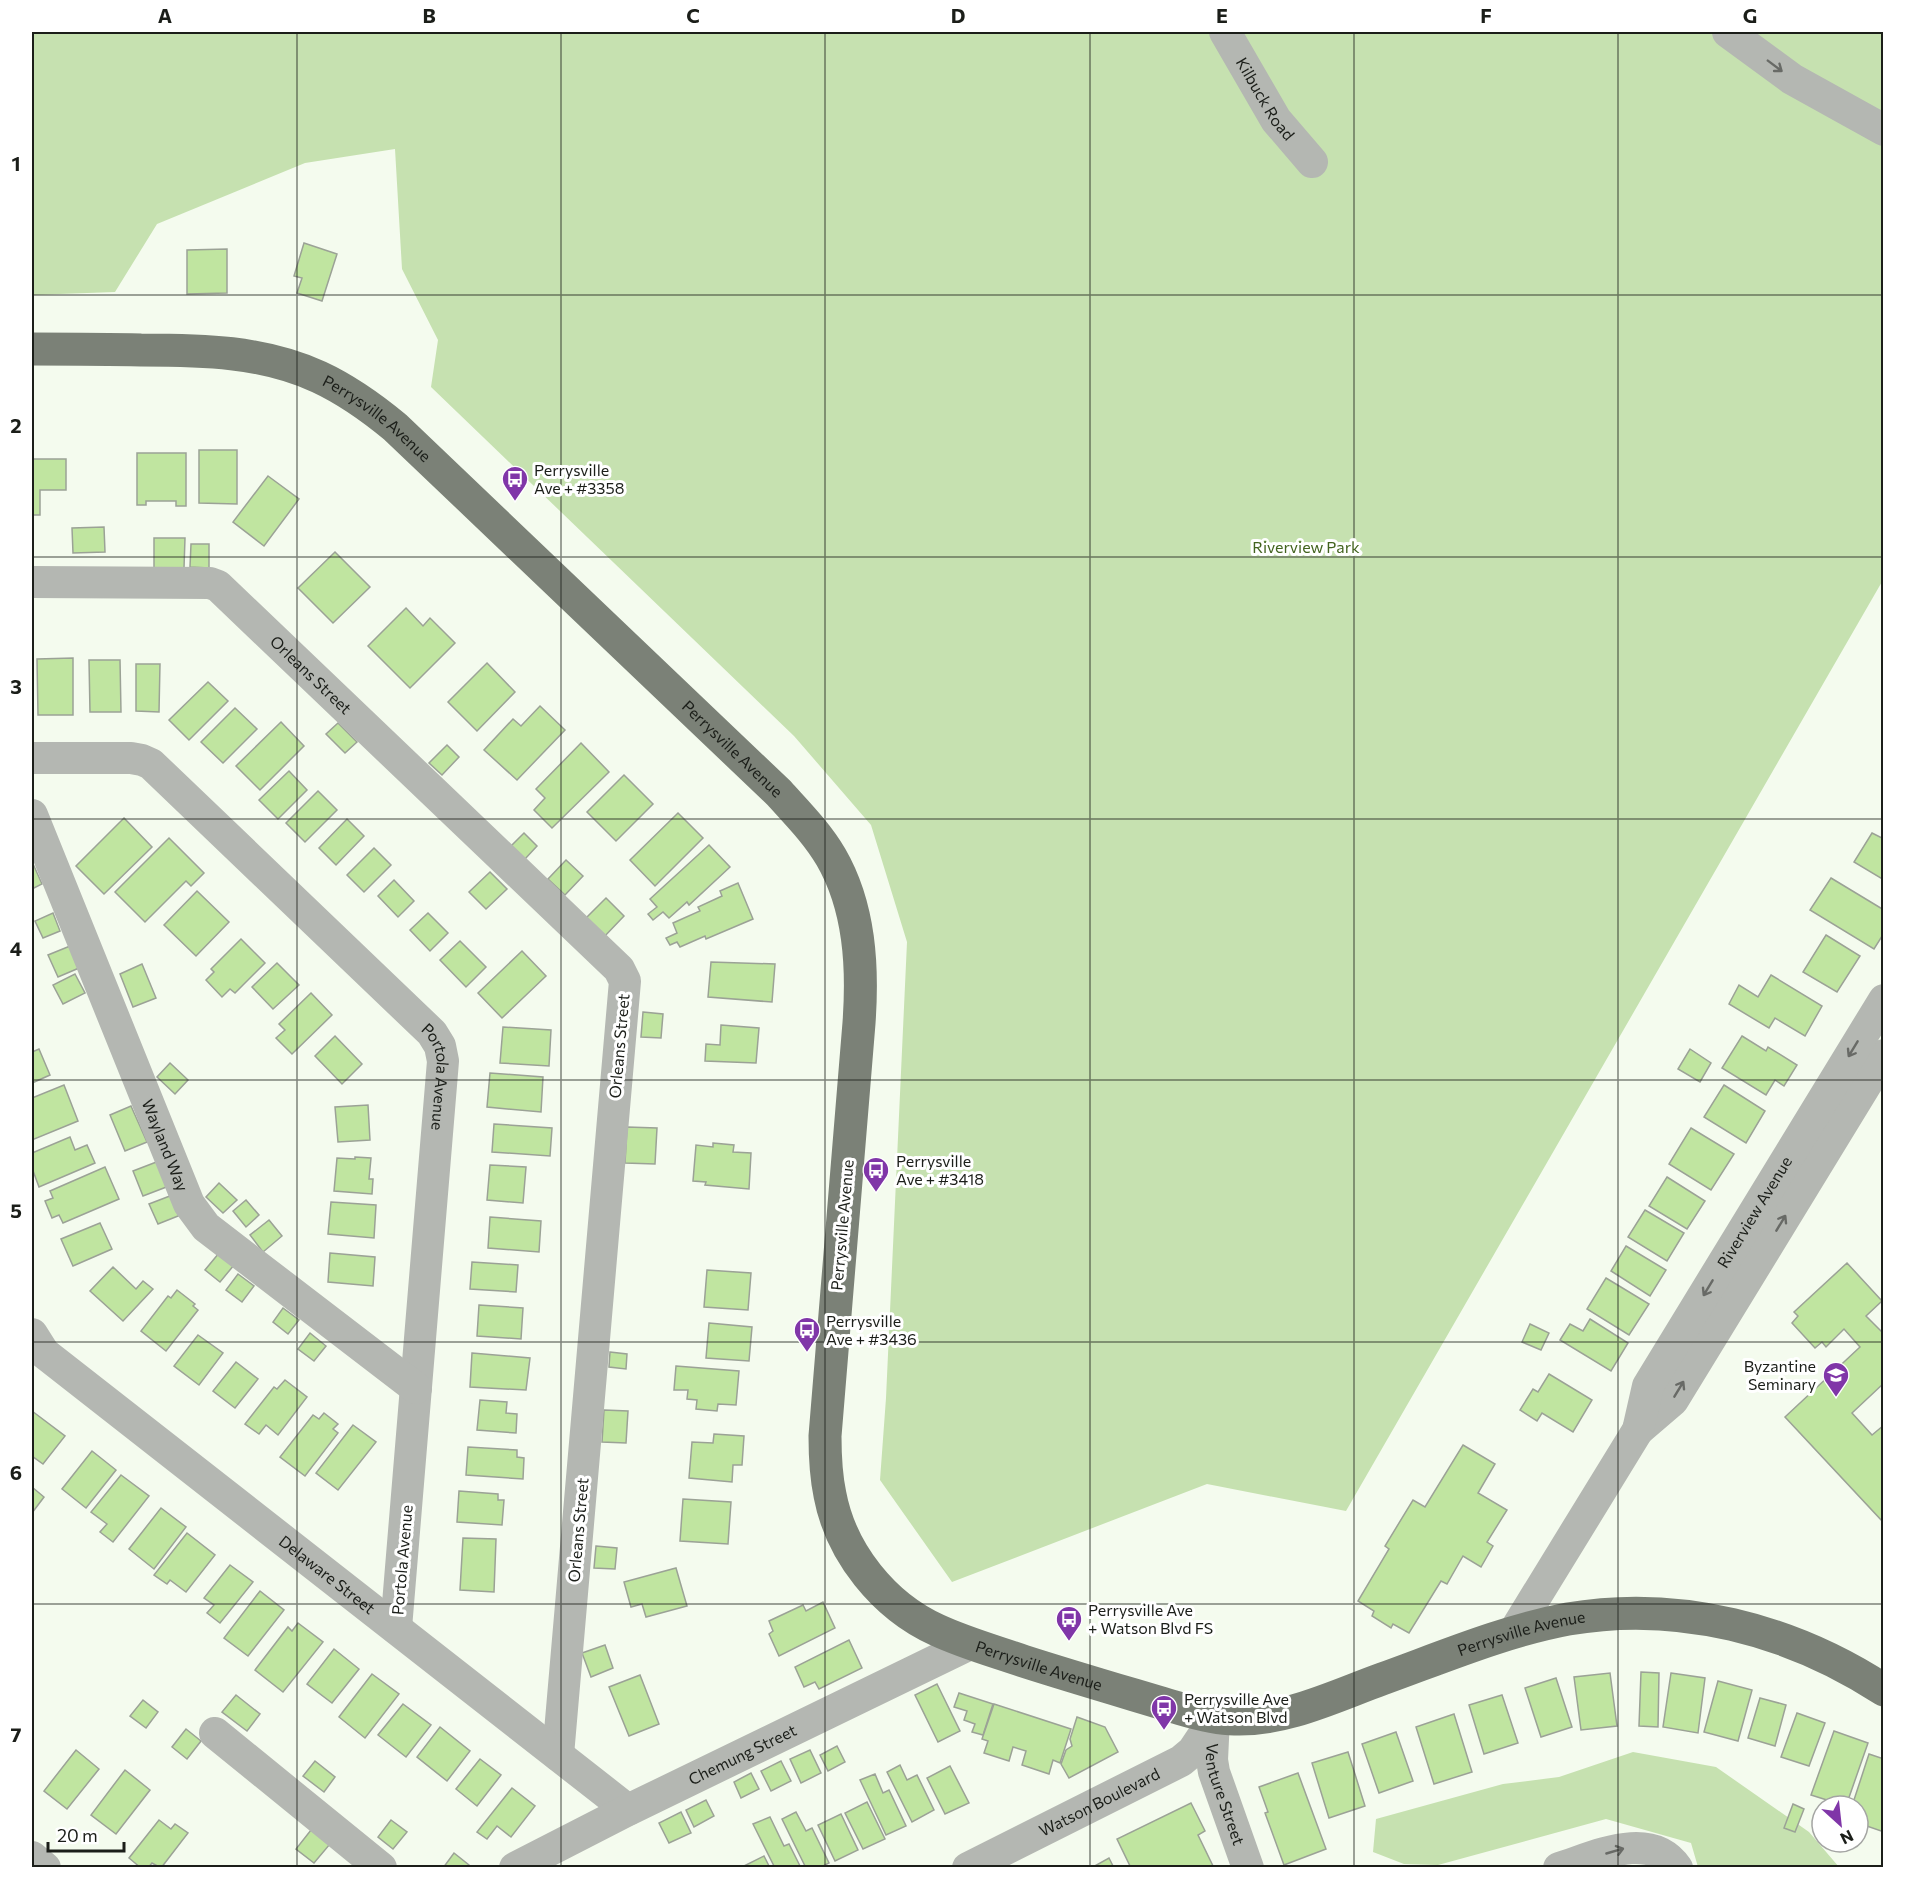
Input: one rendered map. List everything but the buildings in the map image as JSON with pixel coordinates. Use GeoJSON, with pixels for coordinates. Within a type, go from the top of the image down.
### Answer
{"type":"FeatureCollection","features":[{"type":"Feature","properties":{"kind":"main road","name":"Perrysville Avenue"},"geometry":{"type":"LineString","coordinates":[[32,349],[225,351],[256,357],[308,373],[347,392],[372,408],[395,427],[779,793],[831,857],[849,900],[859,947],[861,974],[825,1436],[830,1497],[842,1534],[862,1566],[887,1596],[918,1620],[970,1644],[1215,1718],[1252,1719],[1290,1712],[1514,1632],[1569,1619],[1622,1614],[1654,1614],[1716,1620],[1780,1638],[1836,1661],[1884,1690]]}},
{"type":"Feature","properties":{"kind":"street","name":"Kilbuck Road"},"geometry":{"type":"LineString","coordinates":[[1225,32],[1276,120],[1312,162]]}},
{"type":"Feature","properties":{"kind":"street"},"geometry":{"type":"LineString","coordinates":[[1728,32],[1792,79],[1884,130]]}},
{"type":"Feature","properties":{"kind":"street","name":"Orleans Street"},"geometry":{"type":"LineString","coordinates":[[32,582],[210,583],[218,586],[602,952],[623,975],[625,981],[558,1755]]}},
{"type":"Feature","properties":{"kind":"street","name":"Portola Avenue"},"geometry":{"type":"LineString","coordinates":[[32,758],[131,758],[151,764],[437,1039],[443,1061],[396,1628]]}},
{"type":"Feature","properties":{"kind":"street","name":"Wayland Way"},"geometry":{"type":"LineString","coordinates":[[32,815],[189,1204],[196,1216],[206,1227],[416,1388]]}},
{"type":"Feature","properties":{"kind":"street","name":"Riverview Avenue"},"geometry":{"type":"LineString","coordinates":[[1638,1430],[1648,1386],[1884,999]]}},
{"type":"Feature","properties":{"kind":"street","name":"Riverview Avenue"},"geometry":{"type":"LineString","coordinates":[[1514,1632],[1638,1430],[1673,1400],[1884,1055]]}},
{"type":"Feature","properties":{"kind":"street","name":"Delaware Street"},"geometry":{"type":"LineString","coordinates":[[32,1335],[44,1353],[628,1810]]}},
{"type":"Feature","properties":{"kind":"street","name":"Chemung Street"},"geometry":{"type":"LineString","coordinates":[[515,1868],[628,1810],[970,1644]]}},
{"type":"Feature","properties":{"kind":"street","name":"Watson Boulevard"},"geometry":{"type":"LineString","coordinates":[[968,1868],[1181,1761],[1193,1751],[1215,1718]]}},
{"type":"Feature","properties":{"kind":"street","name":"Venture Street"},"geometry":{"type":"LineString","coordinates":[[1215,1718],[1212,1760],[1214,1772],[1248,1868]]}},
{"type":"Feature","properties":{"kind":"street"},"geometry":{"type":"LineString","coordinates":[[215,1733],[381,1868]]}},
{"type":"Feature","properties":{"kind":"street"},"geometry":{"type":"LineString","coordinates":[[1559,1868],[1634,1846],[1661,1853],[1671,1859],[1677,1868]]}},
{"type":"Feature","properties":{"kind":"street"},"geometry":{"type":"LineString","coordinates":[[32,1857],[45,1868]]}},
{"type":"Feature","properties":{"kind":"green space","name":"Riverview Park"},"geometry":{"type":"Polygon","coordinates":[[[32,32],[1883,32],[1883,580],[1346,1511],[1207,1484],[952,1582],[880,1480],[886,1398],[907,942],[871,825],[794,736],[431,387],[438,340],[402,269],[395,149],[305,163],[157,224],[115,292],[32,295],[32,32]]]}},
{"type":"Feature","properties":{"kind":"green space"},"geometry":{"type":"Polygon","coordinates":[[[1633,1752],[1716,1767],[1809,1832],[1810,1854],[1828,1854],[1839,1867],[1698,1867],[1691,1843],[1606,1819],[1438,1865],[1404,1864],[1373,1852],[1376,1819],[1503,1784],[1559,1777],[1633,1752]]]}},
{"type":"Feature","properties":{"kind":"place","name":"Perrysville Ave + #3358"},"geometry":{"type":"Point","coordinates":[515,502]}},
{"type":"Feature","properties":{"kind":"place","name":"Perrysville Ave + #3418"},"geometry":{"type":"Point","coordinates":[876,1193]}},
{"type":"Feature","properties":{"kind":"place","name":"Perrysville Ave + #3436"},"geometry":{"type":"Point","coordinates":[807,1353]}},
{"type":"Feature","properties":{"kind":"place","name":"Byzantine Seminary"},"geometry":{"type":"Point","coordinates":[1836,1398]}},
{"type":"Feature","properties":{"kind":"place","name":"Perrysville Ave + Watson Blvd FS"},"geometry":{"type":"Point","coordinates":[1069,1642]}},
{"type":"Feature","properties":{"kind":"place","name":"Perrysville Ave + Watson Blvd"},"geometry":{"type":"Point","coordinates":[1164,1731]}}]}
